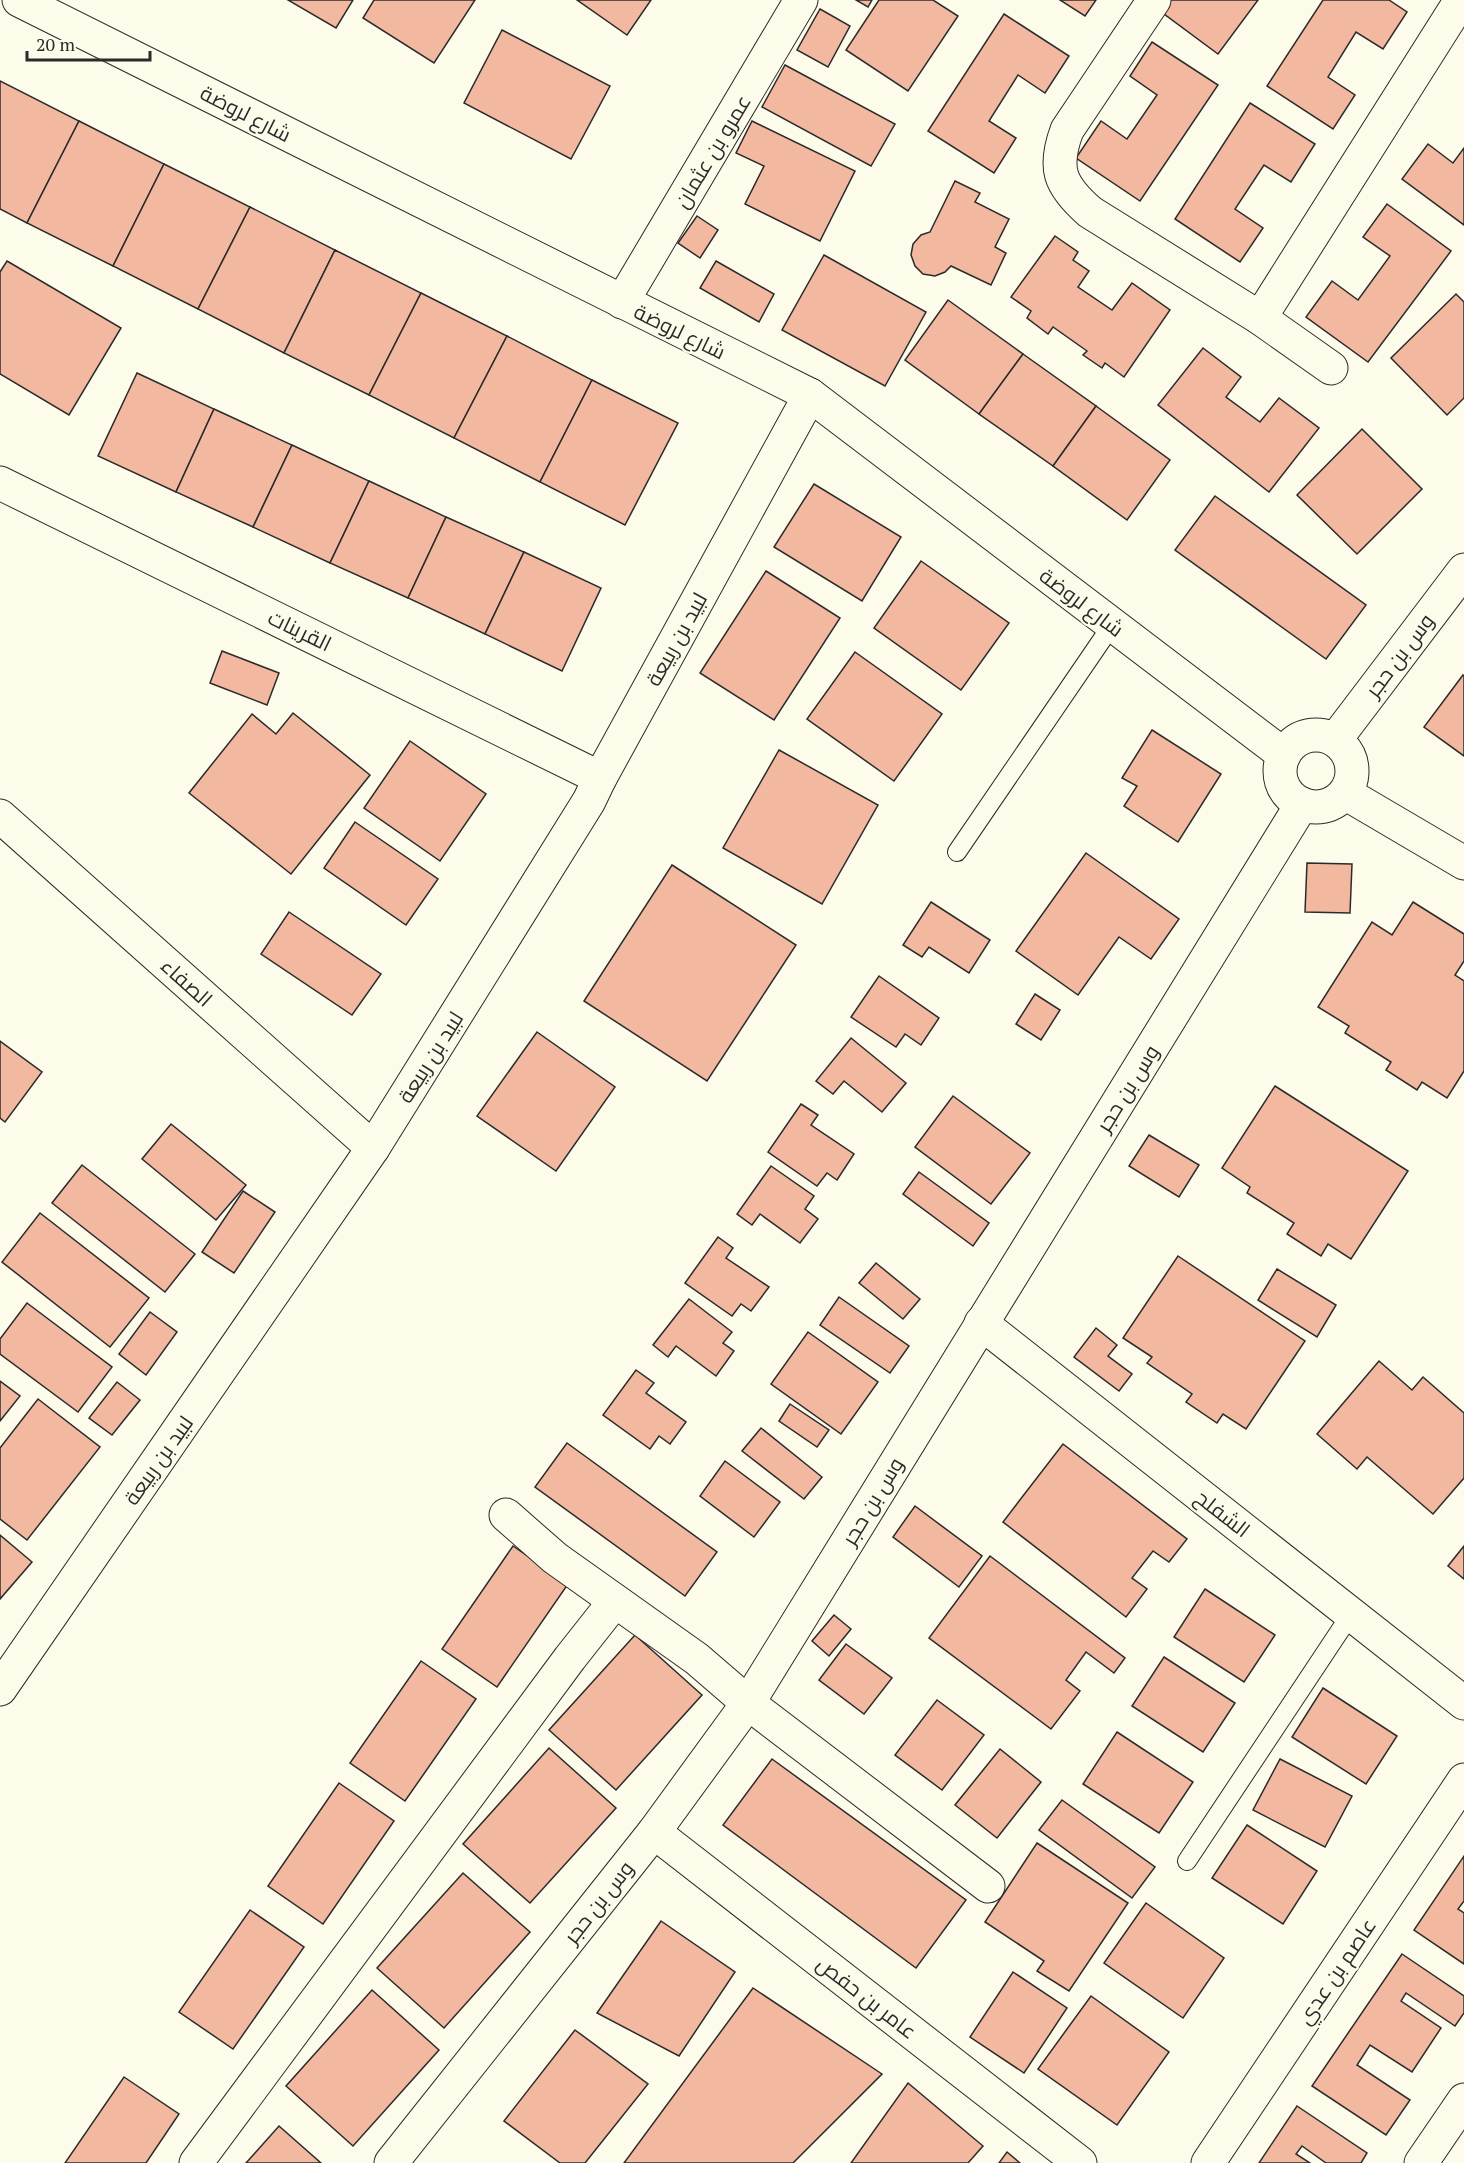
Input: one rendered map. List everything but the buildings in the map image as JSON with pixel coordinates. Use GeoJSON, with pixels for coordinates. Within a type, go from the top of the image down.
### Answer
{"type":"FeatureCollection","features":[{"type":"Feature","properties":{"kind":"street","name":"شارع لروضة"},"geometry":{"type":"LineString","coordinates":[[19,0],[810,395],[1284,755]]}},
{"type":"Feature","properties":{"kind":"street","name":"عمرو بن عثمان"},"geometry":{"type":"LineString","coordinates":[[622,302],[801,0]]}},
{"type":"Feature","properties":{"kind":"street"},"geometry":{"type":"LineString","coordinates":[[1155,0],[1066,130],[1059,151],[1060,174],[1072,196],[1090,212],[1260,318],[1331,368]]}},
{"type":"Feature","properties":{"kind":"street"},"geometry":{"type":"LineString","coordinates":[[1260,318],[1461,0]]}},
{"type":"Feature","properties":{"kind":"street","name":"لبيد بن ربيعة"},"geometry":{"type":"LineString","coordinates":[[0,1689],[374,1148],[589,801],[810,395]]}},
{"type":"Feature","properties":{"kind":"street","name":"القرينات"},"geometry":{"type":"LineString","coordinates":[[0,483],[600,778]]}},
{"type":"Feature","properties":{"kind":"street","name":"وس بن حجر"},"geometry":{"type":"LineString","coordinates":[[1335,740],[1464,570]]}},
{"type":"Feature","properties":{"kind":"street"},"geometry":{"type":"LineString","coordinates":[[1312,735],[1324,735],[1335,740],[1344,748],[1351,764],[1350,782],[1345,793],[1336,801],[1325,806],[1314,807],[1292,798],[1284,789],[1280,778],[1280,766],[1290,745],[1300,738],[1312,735]]}},
{"type":"Feature","properties":{"kind":"street"},"geometry":{"type":"LineString","coordinates":[[1345,793],[1464,863]]}},
{"type":"Feature","properties":{"kind":"street","name":"وس بن حجر"},"geometry":{"type":"LineString","coordinates":[[391,2163],[654,1832],[748,1704],[1302,804]]}},
{"type":"Feature","properties":{"kind":"street","name":"الصفاء"},"geometry":{"type":"LineString","coordinates":[[5,829],[374,1148]]}},
{"type":"Feature","properties":{"kind":"street","name":"الشفلح"},"geometry":{"type":"LineString","coordinates":[[981,1323],[1464,1703]]}},
{"type":"Feature","properties":{"kind":"street"},"geometry":{"type":"LineString","coordinates":[[506,1515],[555,1558],[697,1659],[748,1704],[988,1886]]}},
{"type":"Feature","properties":{"kind":"street"},"geometry":{"type":"LineString","coordinates":[[196,2163],[563,1667],[615,1601]]}},
{"type":"Feature","properties":{"kind":"street","name":"عاصم بن عدي"},"geometry":{"type":"LineString","coordinates":[[1208,2163],[1464,1780]]}},
{"type":"Feature","properties":{"kind":"street","name":"عامر بن حفص"},"geometry":{"type":"LineString","coordinates":[[654,1832],[1080,2163]]}},
{"type":"Feature","properties":{"kind":"street"},"geometry":{"type":"LineString","coordinates":[[1421,2163],[1464,2100]]}},
{"type":"Feature","properties":{"kind":"lane"},"geometry":{"type":"LineString","coordinates":[[957,852],[1112,625]]}},
{"type":"Feature","properties":{"kind":"lane"},"geometry":{"type":"LineString","coordinates":[[1187,1860],[1351,1614]]}}]}
